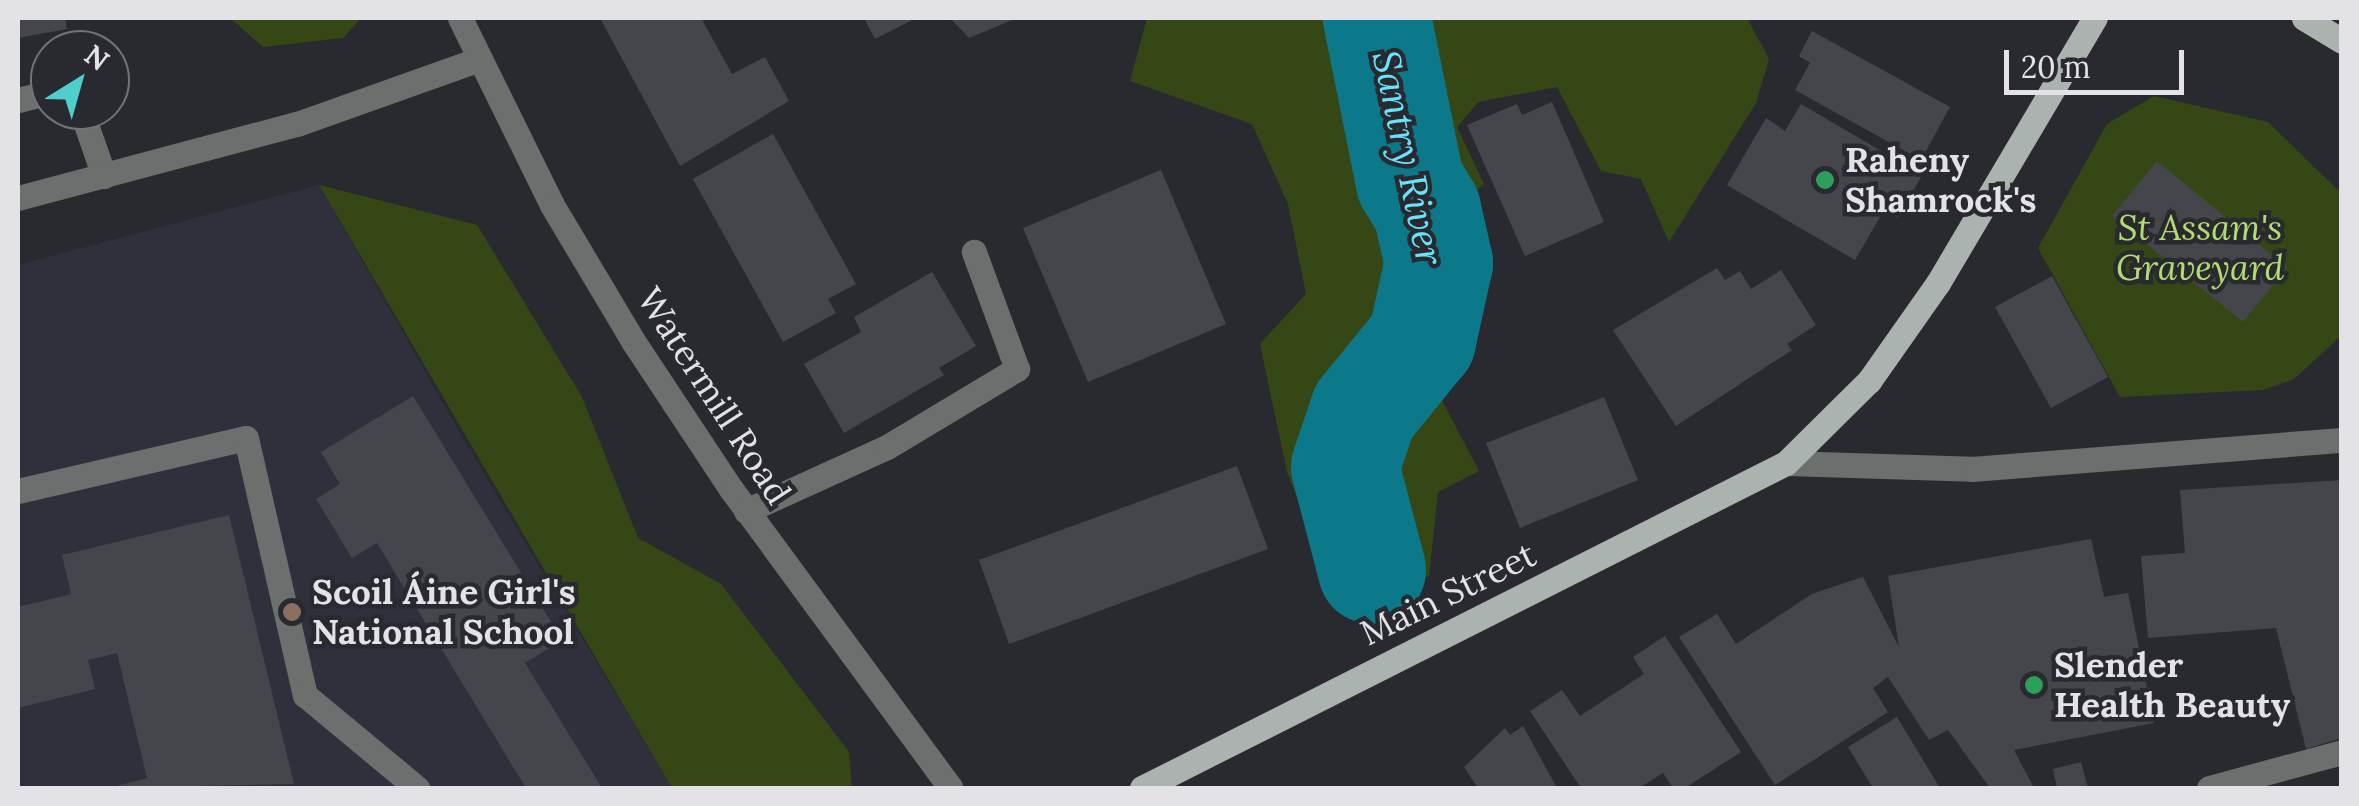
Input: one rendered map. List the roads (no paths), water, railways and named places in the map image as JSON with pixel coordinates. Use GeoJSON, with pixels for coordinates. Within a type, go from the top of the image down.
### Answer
{"type":"FeatureCollection","features":[{"type":"Feature","properties":{"kind":"main road","name":"Main Street"},"geometry":{"type":"LineString","coordinates":[[1142,788],[1786,463],[1869,382],[1938,283],[2095,18]]}},
{"type":"Feature","properties":{"kind":"main road"},"geometry":{"type":"LineString","coordinates":[[2304,18],[2342,42]]}},
{"type":"Feature","properties":{"kind":"street","name":"Watermill Road"},"geometry":{"type":"LineString","coordinates":[[460,18],[477,60],[613,307],[746,511],[951,788]]}},
{"type":"Feature","properties":{"kind":"street"},"geometry":{"type":"LineString","coordinates":[[18,198],[297,124],[477,60]]}},
{"type":"Feature","properties":{"kind":"street"},"geometry":{"type":"LineString","coordinates":[[88,130],[104,176]]}},
{"type":"Feature","properties":{"kind":"street"},"geometry":{"type":"LineString","coordinates":[[746,511],[887,447],[1017,369],[974,252]]}},
{"type":"Feature","properties":{"kind":"street"},"geometry":{"type":"LineString","coordinates":[[18,490],[246,438],[305,696],[417,788]]}},
{"type":"Feature","properties":{"kind":"street","name":"Main Street"},"geometry":{"type":"LineString","coordinates":[[1786,463],[1972,469],[2342,440]]}},
{"type":"Feature","properties":{"kind":"street"},"geometry":{"type":"LineString","coordinates":[[2210,788],[2342,752]]}},
{"type":"Feature","properties":{"kind":"waterway","name":"Santry River"},"geometry":{"type":"LineString","coordinates":[[1372,570],[1345,467],[1364,411],[1422,340],[1439,263],[1427,210],[1410,182],[1377,18]]}},
{"type":"Feature","properties":{"kind":"place","name":"Raheny Shamrock's"},"geometry":{"type":"Point","coordinates":[1825,180]}},
{"type":"Feature","properties":{"kind":"place","name":"Scoil Áine Girl's National School"},"geometry":{"type":"Point","coordinates":[292,612]}},
{"type":"Feature","properties":{"kind":"place","name":"Slender Health Beauty"},"geometry":{"type":"Point","coordinates":[2034,685]}},
{"type":"Feature","properties":{"kind":"park label","name":"St Assam's Graveyard"},"geometry":{"type":"Point","coordinates":[2200,248]}}]}
